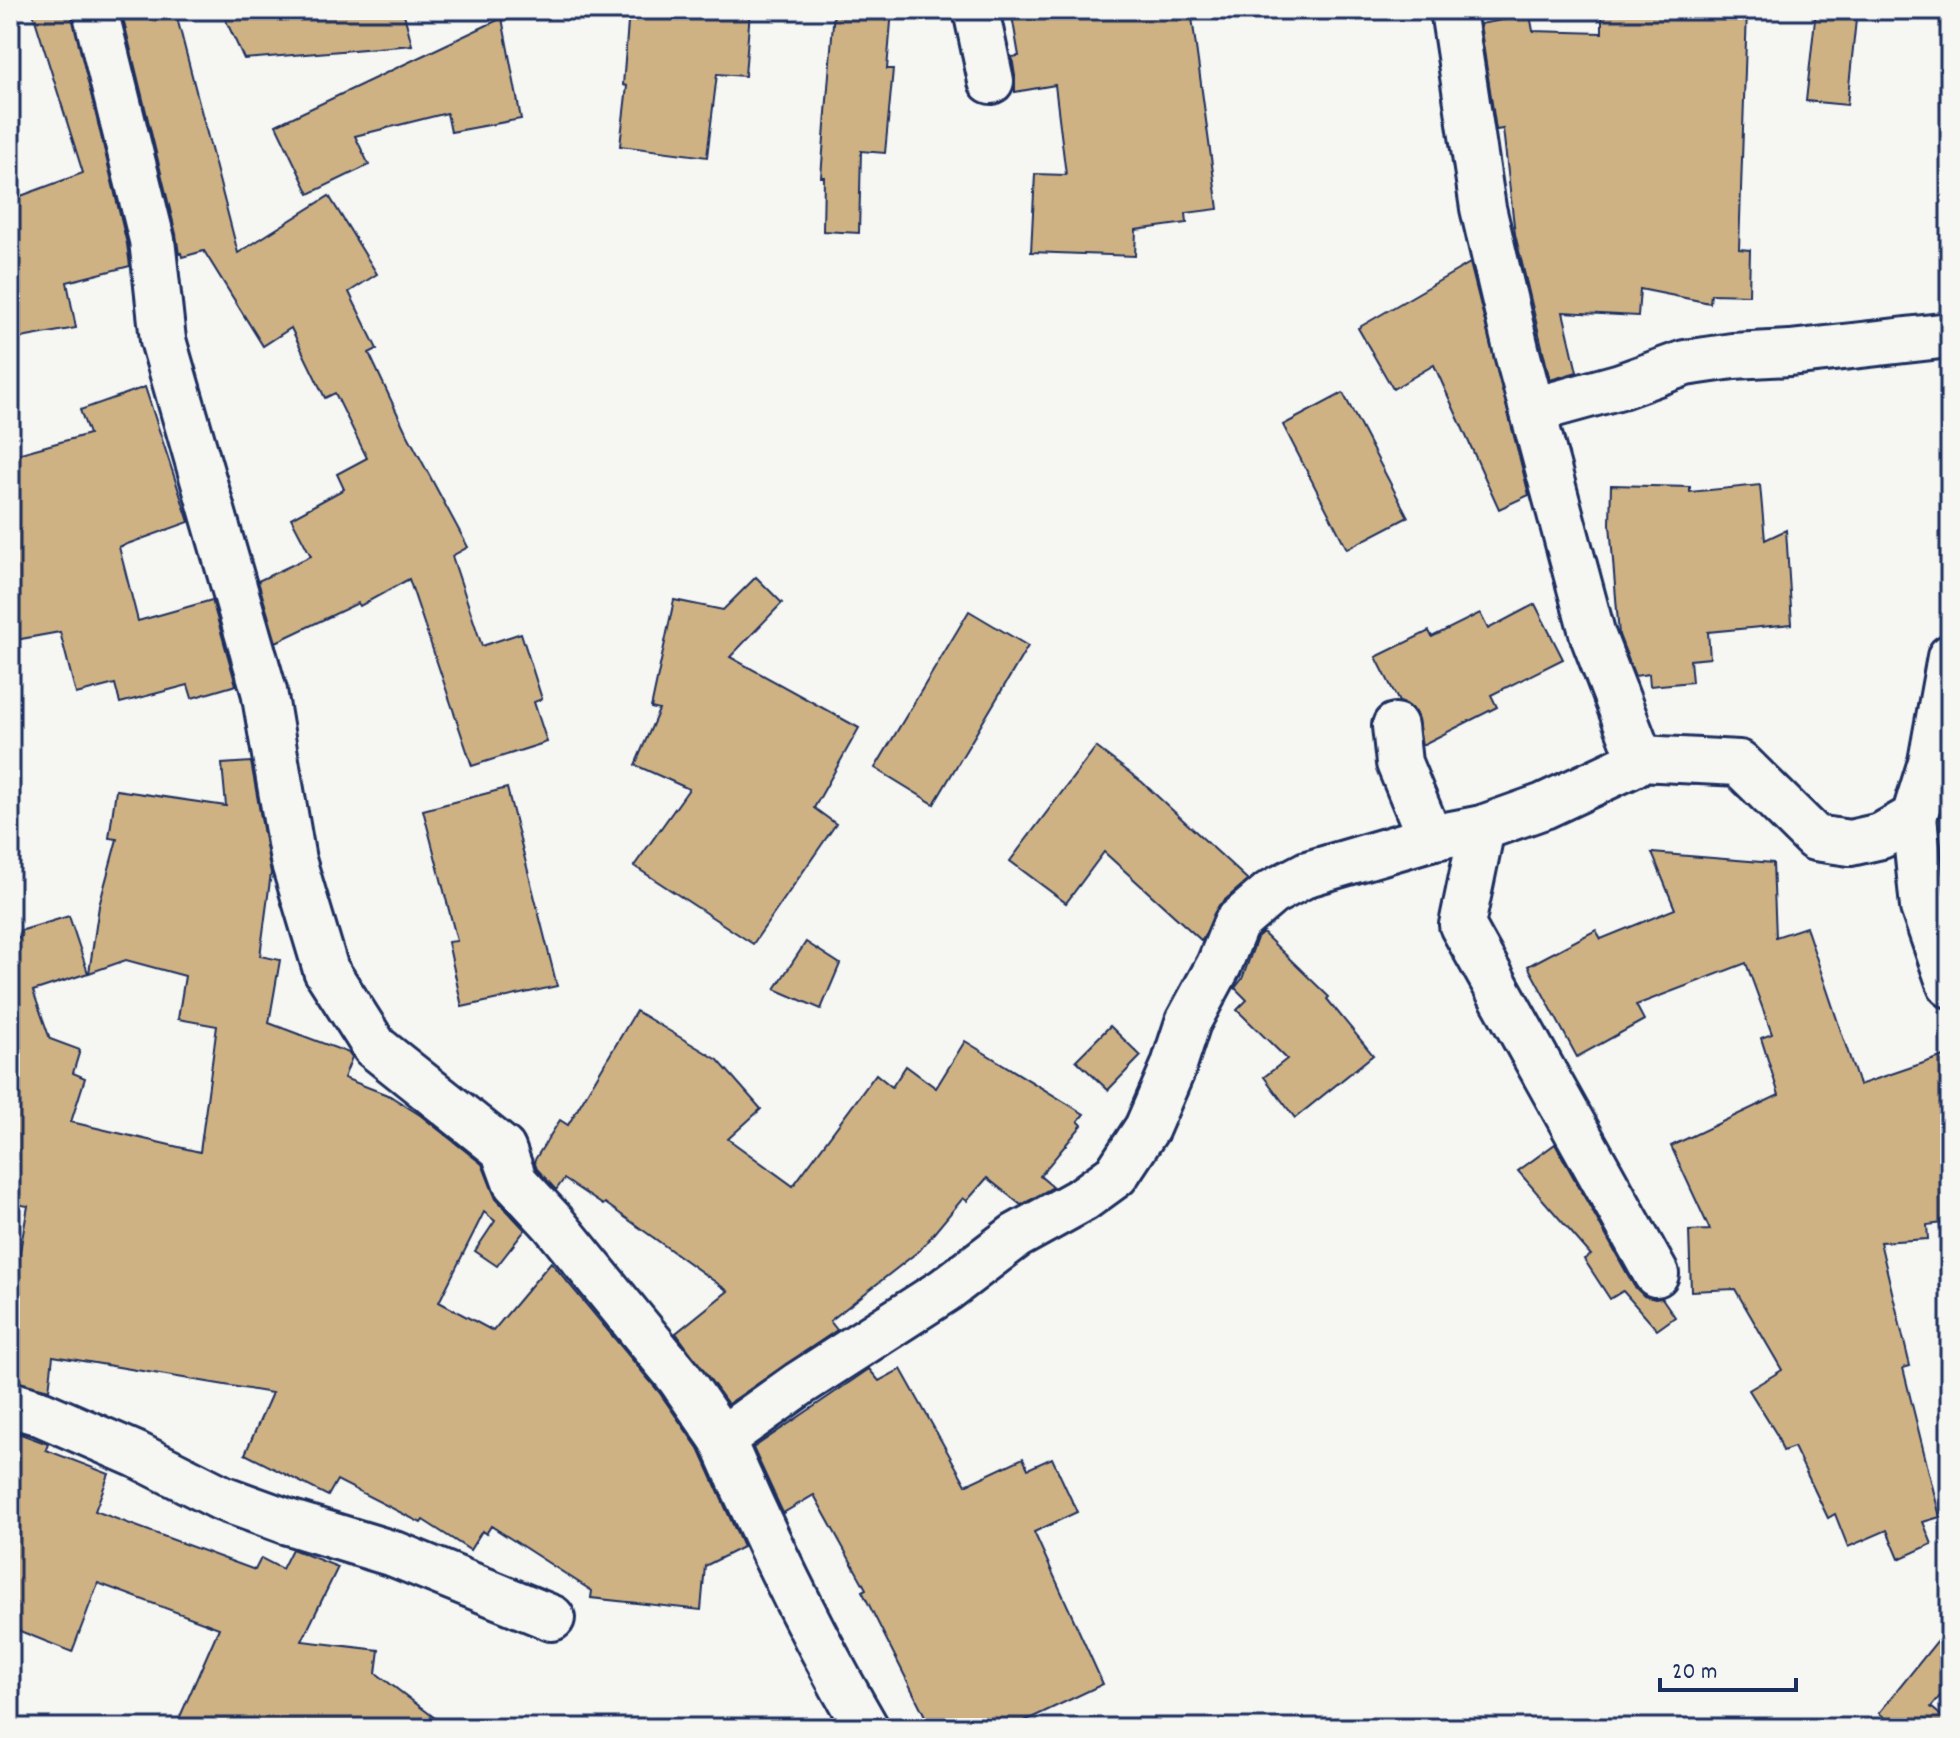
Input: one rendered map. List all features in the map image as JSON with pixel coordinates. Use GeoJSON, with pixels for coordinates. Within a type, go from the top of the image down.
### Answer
{"type":"FeatureCollection","features":[{"type":"Feature","properties":{"kind":"street"},"geometry":{"type":"LineString","coordinates":[[95,10],[152,240],[163,340],[264,691],[293,860],[326,970],[375,1047],[503,1149],[515,1182],[553,1223],[679,1377],[722,1439],[755,1516],[839,1682],[866,1728]]}},
{"type":"Feature","properties":{"kind":"street"},"geometry":{"type":"LineString","coordinates":[[976,10],[991,81]]}},
{"type":"Feature","properties":{"kind":"street"},"geometry":{"type":"LineString","coordinates":[[1453,10],[1483,208],[1517,353],[1593,636],[1640,758]]}},
{"type":"Feature","properties":{"kind":"street"},"geometry":{"type":"LineString","coordinates":[[1534,410],[1621,386],[1685,363],[1950,335]]}},
{"type":"Feature","properties":{"kind":"street"},"geometry":{"type":"LineString","coordinates":[[1950,657],[1931,762],[1914,817],[1923,907],[1950,985]]}},
{"type":"Feature","properties":{"kind":"street"},"geometry":{"type":"LineString","coordinates":[[1395,726],[1399,763],[1430,838]]}},
{"type":"Feature","properties":{"kind":"street"},"geometry":{"type":"LineString","coordinates":[[722,1439],[799,1384],[945,1290],[1016,1236],[1083,1199],[1116,1175],[1147,1128],[1173,1068],[1188,1022],[1219,965],[1236,923],[1271,893],[1307,874],[1430,838],[1482,828],[1544,806],[1634,764],[1640,758],[1739,763],[1815,838],[1850,843],[1881,836],[1914,817]]}},
{"type":"Feature","properties":{"kind":"street"},"geometry":{"type":"LineString","coordinates":[[1482,828],[1462,925],[1656,1274]]}},
{"type":"Feature","properties":{"kind":"street"},"geometry":{"type":"LineString","coordinates":[[10,1404],[40,1413],[137,1455],[222,1498],[397,1555],[552,1618]]}},
{"type":"Feature","properties":{"kind":"building"},"geometry":{"type":"Polygon","coordinates":[[[32,10],[71,10],[130,266],[67,282],[76,328],[10,340],[10,200],[83,173],[32,10]]]}},
{"type":"Feature","properties":{"kind":"building"},"geometry":{"type":"Polygon","coordinates":[[[121,10],[175,10],[238,253],[329,196],[377,274],[349,292],[377,349],[369,353],[405,430],[468,547],[452,556],[482,646],[521,633],[542,699],[534,702],[547,742],[472,766],[409,579],[360,606],[358,603],[276,642],[258,581],[311,556],[291,518],[344,489],[337,474],[367,458],[335,393],[325,398],[291,328],[263,346],[204,251],[182,257],[179,254],[121,10]]]}},
{"type":"Feature","properties":{"kind":"building"},"geometry":{"type":"Polygon","coordinates":[[[221,10],[403,10],[412,45],[244,59],[221,10]]]}},
{"type":"Feature","properties":{"kind":"building"},"geometry":{"type":"Polygon","coordinates":[[[629,10],[750,10],[745,76],[717,74],[707,157],[620,146],[627,86],[623,85],[629,10]]]}},
{"type":"Feature","properties":{"kind":"building"},"geometry":{"type":"Polygon","coordinates":[[[834,10],[892,10],[887,69],[893,69],[885,153],[861,151],[859,233],[823,231],[824,177],[821,177],[834,10]]]}},
{"type":"Feature","properties":{"kind":"building"},"geometry":{"type":"Polygon","coordinates":[[[1011,10],[1191,10],[1218,209],[1186,213],[1187,223],[1136,230],[1135,256],[1031,252],[1035,174],[1066,175],[1055,85],[1015,92],[1012,57],[1019,56],[1011,10]]]}},
{"type":"Feature","properties":{"kind":"building"},"geometry":{"type":"Polygon","coordinates":[[[1602,10],[1747,10],[1739,249],[1750,250],[1749,295],[1711,294],[1710,303],[1640,289],[1638,316],[1563,312],[1577,372],[1550,380],[1515,234],[1503,129],[1496,130],[1480,24],[1530,15],[1533,31],[1602,33],[1602,10]]]}},
{"type":"Feature","properties":{"kind":"building"},"geometry":{"type":"Polygon","coordinates":[[[1816,10],[1857,10],[1847,105],[1806,101],[1816,10]]]}},
{"type":"Feature","properties":{"kind":"building"},"geometry":{"type":"Polygon","coordinates":[[[502,18],[521,119],[451,132],[447,113],[355,136],[369,165],[309,194],[276,125],[502,18]]]}},
{"type":"Feature","properties":{"kind":"building"},"geometry":{"type":"Polygon","coordinates":[[[1470,263],[1529,495],[1499,509],[1434,365],[1393,389],[1358,328],[1470,263]]]}},
{"type":"Feature","properties":{"kind":"building"},"geometry":{"type":"Polygon","coordinates":[[[145,387],[189,522],[119,547],[138,621],[212,600],[236,685],[192,698],[188,685],[120,703],[115,684],[76,694],[60,632],[10,641],[10,456],[89,434],[80,410],[145,387]]]}},
{"type":"Feature","properties":{"kind":"building"},"geometry":{"type":"Polygon","coordinates":[[[1343,393],[1408,517],[1347,549],[1283,425],[1343,393]]]}},
{"type":"Feature","properties":{"kind":"building"},"geometry":{"type":"Polygon","coordinates":[[[1611,485],[1690,487],[1690,492],[1760,485],[1765,540],[1786,530],[1792,624],[1708,632],[1710,658],[1690,660],[1692,682],[1650,686],[1649,674],[1635,676],[1619,635],[1610,524],[1611,485]]]}},
{"type":"Feature","properties":{"kind":"building"},"geometry":{"type":"Polygon","coordinates":[[[756,577],[782,603],[730,657],[859,728],[814,808],[836,824],[753,944],[634,866],[689,789],[635,765],[659,710],[651,708],[674,600],[723,610],[756,577]]]}},
{"type":"Feature","properties":{"kind":"building"},"geometry":{"type":"Polygon","coordinates":[[[1535,604],[1563,659],[1491,695],[1497,707],[1422,745],[1416,712],[1399,702],[1376,657],[1429,631],[1432,637],[1480,613],[1488,629],[1535,604]]]}},
{"type":"Feature","properties":{"kind":"building"},"geometry":{"type":"Polygon","coordinates":[[[969,611],[1028,646],[934,804],[875,768],[969,611]]]}},
{"type":"Feature","properties":{"kind":"building"},"geometry":{"type":"Polygon","coordinates":[[[1096,747],[1142,782],[1248,880],[1219,905],[1202,941],[1104,852],[1066,903],[1010,861],[1096,747]]]}},
{"type":"Feature","properties":{"kind":"building"},"geometry":{"type":"Polygon","coordinates":[[[251,762],[271,873],[260,956],[280,960],[269,1023],[349,1053],[352,1057],[344,1078],[390,1096],[420,1115],[482,1164],[496,1199],[525,1230],[497,1266],[475,1251],[495,1221],[484,1212],[439,1302],[493,1331],[551,1262],[659,1392],[700,1451],[743,1547],[705,1566],[701,1610],[591,1598],[592,1591],[491,1526],[486,1534],[482,1531],[470,1550],[423,1520],[421,1523],[337,1480],[328,1496],[245,1454],[272,1393],[53,1356],[49,1390],[10,1380],[10,1307],[28,1206],[10,1203],[10,940],[22,936],[20,931],[69,916],[88,973],[33,991],[50,1039],[80,1050],[73,1073],[85,1078],[71,1122],[200,1152],[217,1026],[178,1019],[185,976],[126,960],[89,973],[99,906],[117,839],[109,838],[116,790],[226,806],[222,764],[251,762]]]}},
{"type":"Feature","properties":{"kind":"building"},"geometry":{"type":"Polygon","coordinates":[[[507,788],[557,986],[462,1007],[448,942],[457,941],[423,810],[507,788]]]}},
{"type":"Feature","properties":{"kind":"building"},"geometry":{"type":"Polygon","coordinates":[[[1652,853],[1773,863],[1776,937],[1806,927],[1859,1085],[1950,1054],[1950,1222],[1927,1225],[1928,1239],[1880,1242],[1910,1366],[1903,1368],[1940,1517],[1923,1522],[1932,1544],[1899,1559],[1887,1530],[1848,1547],[1835,1514],[1828,1518],[1794,1447],[1783,1451],[1777,1435],[1749,1390],[1782,1370],[1735,1289],[1691,1291],[1689,1231],[1710,1230],[1671,1146],[1779,1095],[1761,1038],[1772,1034],[1746,963],[1636,1005],[1644,1020],[1577,1057],[1528,966],[1596,930],[1601,939],[1675,909],[1652,853]]]}},
{"type":"Feature","properties":{"kind":"building"},"geometry":{"type":"Polygon","coordinates":[[[1263,933],[1329,997],[1327,999],[1373,1055],[1295,1118],[1264,1077],[1287,1059],[1237,1010],[1247,1000],[1235,988],[1242,979],[1257,938],[1263,933]]]}},
{"type":"Feature","properties":{"kind":"building"},"geometry":{"type":"Polygon","coordinates":[[[806,942],[840,964],[821,1009],[775,989],[806,942]]]}},
{"type":"Feature","properties":{"kind":"building"},"geometry":{"type":"Polygon","coordinates":[[[636,1011],[718,1060],[761,1109],[728,1139],[793,1186],[876,1074],[892,1087],[906,1066],[936,1088],[965,1041],[1084,1114],[1078,1121],[1082,1125],[1040,1176],[1053,1187],[1021,1205],[987,1178],[967,1201],[963,1198],[920,1250],[830,1321],[837,1330],[728,1404],[676,1333],[728,1291],[605,1203],[603,1205],[564,1179],[556,1190],[537,1169],[534,1161],[560,1120],[568,1125],[636,1011]]]}},
{"type":"Feature","properties":{"kind":"building"},"geometry":{"type":"Polygon","coordinates":[[[1110,1026],[1141,1056],[1108,1090],[1076,1060],[1110,1026]]]}},
{"type":"Feature","properties":{"kind":"building"},"geometry":{"type":"Polygon","coordinates":[[[1555,1144],[1634,1286],[1644,1296],[1662,1298],[1675,1317],[1657,1330],[1623,1291],[1610,1299],[1584,1259],[1591,1255],[1518,1171],[1555,1144]]]}},
{"type":"Feature","properties":{"kind":"building"},"geometry":{"type":"Polygon","coordinates":[[[869,1369],[879,1381],[901,1369],[966,1485],[1023,1458],[1028,1469],[1052,1458],[1077,1512],[1034,1532],[1103,1684],[1010,1728],[931,1728],[862,1591],[866,1589],[814,1495],[783,1513],[753,1448],[869,1369]]]}},
{"type":"Feature","properties":{"kind":"building"},"geometry":{"type":"Polygon","coordinates":[[[10,1430],[48,1444],[46,1450],[109,1474],[95,1511],[255,1570],[261,1558],[282,1569],[292,1549],[338,1567],[302,1641],[379,1650],[376,1673],[448,1728],[175,1728],[219,1628],[98,1583],[72,1652],[10,1627],[10,1430]]]}},
{"type":"Feature","properties":{"kind":"building"},"geometry":{"type":"Polygon","coordinates":[[[1950,1625],[1950,1684],[1931,1707],[1950,1723],[1950,1728],[1898,1728],[1879,1713],[1950,1625]]]}}]}
